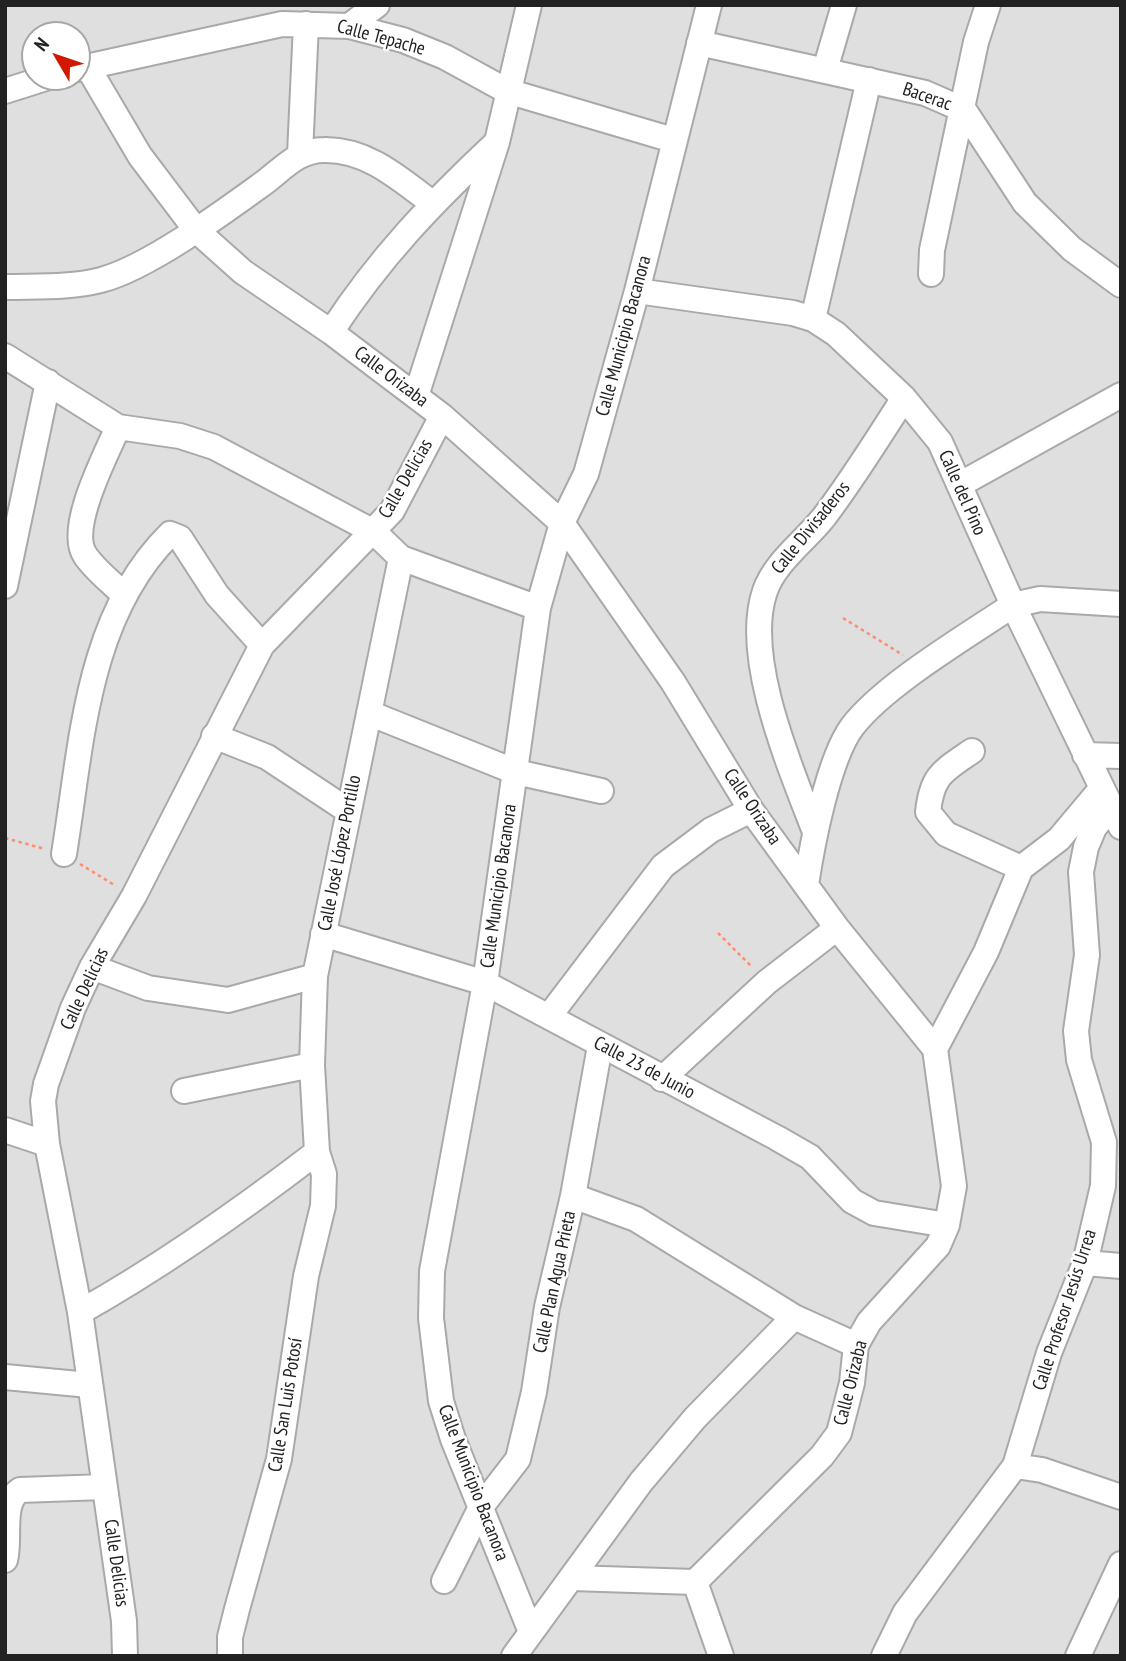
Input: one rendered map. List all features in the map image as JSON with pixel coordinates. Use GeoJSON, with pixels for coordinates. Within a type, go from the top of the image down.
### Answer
{"type":"FeatureCollection","features":[{"type":"Feature","properties":{"kind":"street"},"geometry":{"type":"LineString","coordinates":[[349,26],[377,5]]}},
{"type":"Feature","properties":{"kind":"street"},"geometry":{"type":"LineString","coordinates":[[416,396],[497,142],[529,5]]}},
{"type":"Feature","properties":{"kind":"street"},"geometry":{"type":"LineString","coordinates":[[699,43],[709,5]]}},
{"type":"Feature","properties":{"kind":"street"},"geometry":{"type":"LineString","coordinates":[[825,71],[844,5]]}},
{"type":"Feature","properties":{"kind":"street"},"geometry":{"type":"LineString","coordinates":[[931,274],[932,250],[964,110],[976,42],[988,5]]}},
{"type":"Feature","properties":{"kind":"street"},"geometry":{"type":"LineString","coordinates":[[288,18],[300,153]]}},
{"type":"Feature","properties":{"kind":"street","name":"Calle Tepache"},"geometry":{"type":"LineString","coordinates":[[91,65],[288,18],[349,26],[402,40],[445,57],[507,91],[673,140]]}},
{"type":"Feature","properties":{"kind":"street","name":"Bacerac"},"geometry":{"type":"LineString","coordinates":[[699,43],[925,93],[964,110],[1025,203],[1072,249],[1121,285]]}},
{"type":"Feature","properties":{"kind":"street","name":"Calle Municipio Bacanora"},"geometry":{"type":"LineString","coordinates":[[531,1632],[453,1439],[441,1401],[431,1318],[432,1271],[485,984],[538,608],[562,523],[586,474],[637,291],[699,43]]}},
{"type":"Feature","properties":{"kind":"street"},"geometry":{"type":"LineString","coordinates":[[813,319],[869,80]]}},
{"type":"Feature","properties":{"kind":"street","name":"Calle Orizaba"},"geometry":{"type":"LineString","coordinates":[[91,81],[139,156],[196,230],[243,272],[331,331],[442,416],[562,523],[673,682],[751,810],[837,928],[935,1049],[954,1186],[947,1225],[939,1246],[869,1322],[856,1345],[852,1383],[839,1433],[822,1456],[695,1582]]}},
{"type":"Feature","properties":{"kind":"street"},"geometry":{"type":"LineString","coordinates":[[331,331],[367,277],[432,203],[497,142]]}},
{"type":"Feature","properties":{"kind":"street"},"geometry":{"type":"LineString","coordinates":[[7,293],[102,280],[147,259],[196,230],[300,153],[342,151],[370,159],[432,203]]}},
{"type":"Feature","properties":{"kind":"street","name":"Calle del Pino"},"geometry":{"type":"LineString","coordinates":[[637,291],[793,313],[813,319],[836,334],[904,398],[940,442],[1013,605],[1111,808]]}},
{"type":"Feature","properties":{"kind":"street"},"geometry":{"type":"LineString","coordinates":[[5,356],[118,427],[180,436],[214,447],[374,532],[401,558],[538,608]]}},
{"type":"Feature","properties":{"kind":"street"},"geometry":{"type":"LineString","coordinates":[[5,586],[48,382]]}},
{"type":"Feature","properties":{"kind":"street"},"geometry":{"type":"LineString","coordinates":[[959,485],[1121,395]]}},
{"type":"Feature","properties":{"kind":"street","name":"Calle Divisaderos"},"geometry":{"type":"LineString","coordinates":[[815,832],[785,751],[764,677],[759,611],[765,589],[776,569],[808,536],[842,494],[904,398]]}},
{"type":"Feature","properties":{"kind":"street","name":"Calle Delicias"},"geometry":{"type":"LineString","coordinates":[[125,1656],[124,1621],[79,1312],[47,1144],[43,1101],[46,1084],[73,1007],[92,967],[134,897],[262,645],[392,511],[442,416]]}},
{"type":"Feature","properties":{"kind":"street"},"geometry":{"type":"LineString","coordinates":[[118,427],[92,488],[81,525],[80,539],[84,555],[123,594]]}},
{"type":"Feature","properties":{"kind":"street"},"geometry":{"type":"LineString","coordinates":[[64,854],[96,665],[123,594],[170,534],[180,537],[217,595],[262,645]]}},
{"type":"Feature","properties":{"kind":"street","name":"Calle José López Portillo"},"geometry":{"type":"LineString","coordinates":[[317,1152],[312,1065],[315,976],[401,558]]}},
{"type":"Feature","properties":{"kind":"street"},"geometry":{"type":"LineString","coordinates":[[806,885],[815,832],[832,773],[851,729],[874,704],[1013,605],[1040,598],[1121,604]]}},
{"type":"Feature","properties":{"kind":"street"},"geometry":{"type":"LineString","coordinates":[[369,713],[516,772],[601,791]]}},
{"type":"Feature","properties":{"kind":"street"},"geometry":{"type":"LineString","coordinates":[[214,736],[267,757],[348,810]]}},
{"type":"Feature","properties":{"kind":"street"},"geometry":{"type":"LineString","coordinates":[[972,751],[940,773],[931,789],[928,812],[946,834],[1021,868]]}},
{"type":"Feature","properties":{"kind":"street"},"geometry":{"type":"LineString","coordinates":[[1085,755],[1121,756]]}},
{"type":"Feature","properties":{"kind":"street"},"geometry":{"type":"LineString","coordinates":[[935,1049],[986,952],[1021,868],[1059,839],[1111,808]]}},
{"type":"Feature","properties":{"kind":"street","name":"Calle Profesor Jesús Urrea"},"geometry":{"type":"LineString","coordinates":[[884,1656],[905,1613],[1015,1466],[1049,1353],[1085,1263],[1103,1186],[1104,1142],[1079,1060],[1076,1031],[1087,954],[1081,873],[1086,847],[1094,828],[1111,808]]}},
{"type":"Feature","properties":{"kind":"street"},"geometry":{"type":"LineString","coordinates":[[550,1015],[663,866],[711,830],[751,810]]}},
{"type":"Feature","properties":{"kind":"street"},"geometry":{"type":"LineString","coordinates":[[662,1079],[767,982],[837,928]]}},
{"type":"Feature","properties":{"kind":"street","name":"Calle 23 de Junio"},"geometry":{"type":"LineString","coordinates":[[323,934],[485,984],[550,1015],[600,1046],[810,1157],[852,1201],[874,1213],[947,1225]]}},
{"type":"Feature","properties":{"kind":"street"},"geometry":{"type":"LineString","coordinates":[[92,967],[148,988],[228,1000],[315,976]]}},
{"type":"Feature","properties":{"kind":"street","name":"Calle Plan Agua Prieta"},"geometry":{"type":"LineString","coordinates":[[444,1581],[481,1507],[518,1459],[534,1392],[547,1307],[573,1196],[600,1046]]}},
{"type":"Feature","properties":{"kind":"street"},"geometry":{"type":"LineString","coordinates":[[184,1091],[312,1065]]}},
{"type":"Feature","properties":{"kind":"street"},"geometry":{"type":"LineString","coordinates":[[5,1130],[47,1144]]}},
{"type":"Feature","properties":{"kind":"street"},"geometry":{"type":"LineString","coordinates":[[79,1312],[149,1273],[213,1231],[317,1152]]}},
{"type":"Feature","properties":{"kind":"street","name":"Calle San Luis Potosí"},"geometry":{"type":"LineString","coordinates":[[230,1656],[230,1637],[279,1459],[306,1276],[323,1206],[324,1174],[317,1152]]}},
{"type":"Feature","properties":{"kind":"street"},"geometry":{"type":"LineString","coordinates":[[573,1196],[636,1219],[794,1317],[856,1345]]}},
{"type":"Feature","properties":{"kind":"street"},"geometry":{"type":"LineString","coordinates":[[1085,1263],[1121,1266]]}},
{"type":"Feature","properties":{"kind":"street"},"geometry":{"type":"LineString","coordinates":[[514,1656],[624,1503],[695,1418],[794,1317]]}},
{"type":"Feature","properties":{"kind":"street"},"geometry":{"type":"LineString","coordinates":[[5,1377],[89,1385]]}},
{"type":"Feature","properties":{"kind":"street"},"geometry":{"type":"LineString","coordinates":[[1015,1466],[1042,1470],[1121,1497]]}},
{"type":"Feature","properties":{"kind":"street"},"geometry":{"type":"LineString","coordinates":[[5,1560],[9,1503],[15,1493],[20,1490],[104,1487]]}},
{"type":"Feature","properties":{"kind":"street"},"geometry":{"type":"LineString","coordinates":[[1078,1656],[1121,1564]]}},
{"type":"Feature","properties":{"kind":"street"},"geometry":{"type":"LineString","coordinates":[[571,1578],[695,1582],[722,1656]]}},
{"type":"Feature","properties":{"kind":"path"},"geometry":{"type":"LineString","coordinates":[[843,618],[923,668]]}},
{"type":"Feature","properties":{"kind":"path"},"geometry":{"type":"LineString","coordinates":[[718,933],[767,982]]}},
{"type":"Feature","properties":{"kind":"shaded area"},"geometry":{"type":"Polygon","coordinates":[[[5,5],[1121,5],[1121,1656],[5,1656],[5,5]]]}}]}
